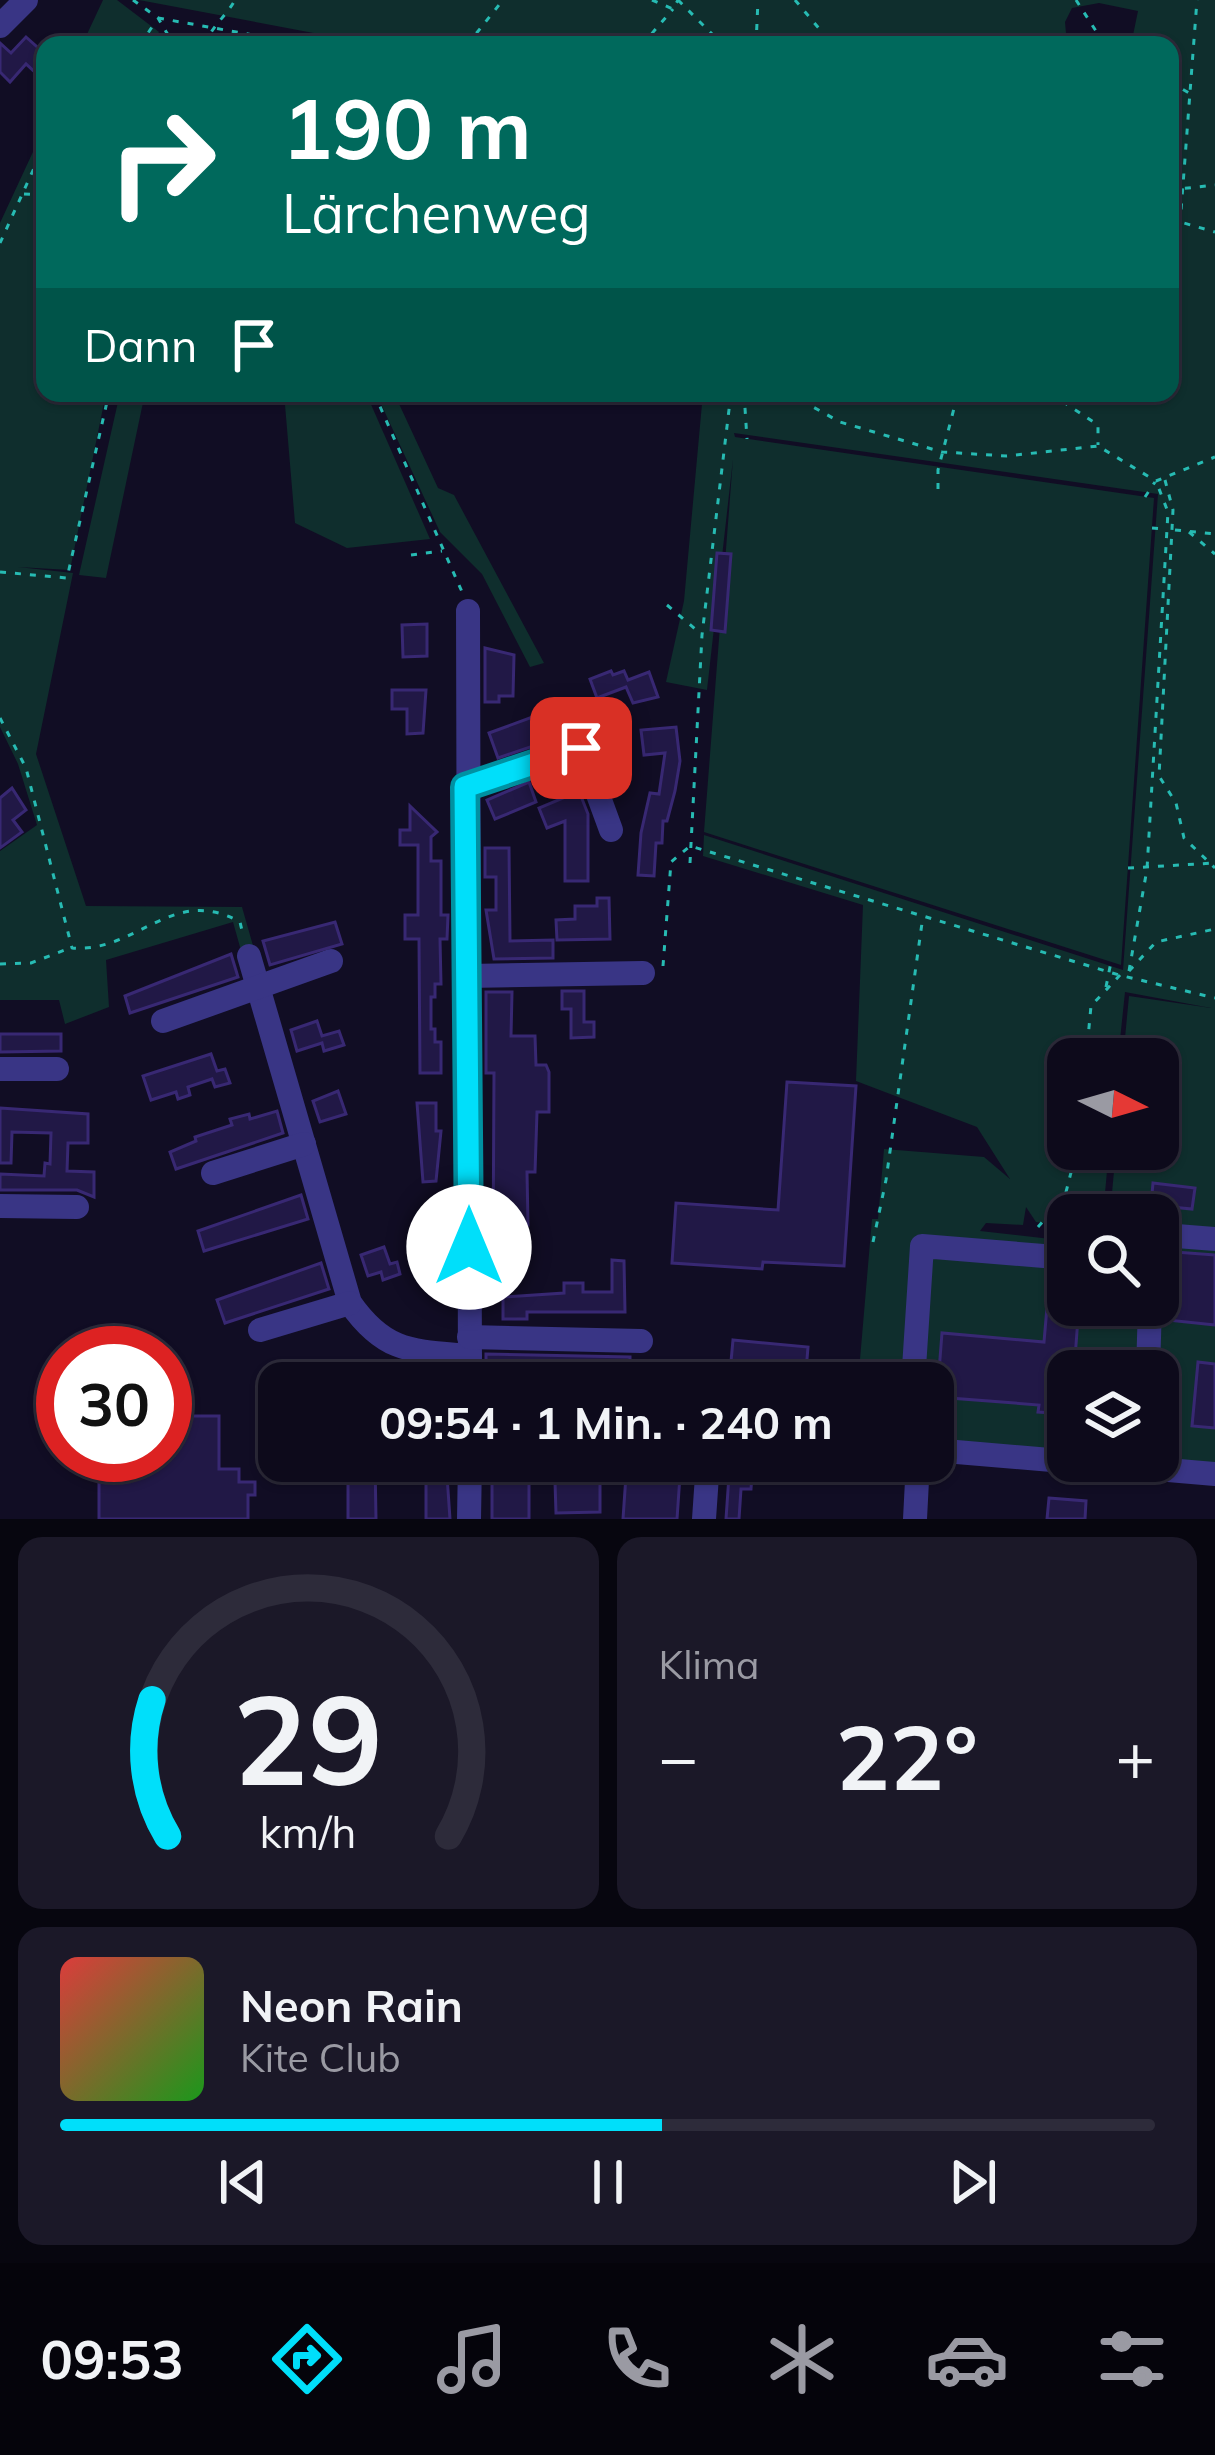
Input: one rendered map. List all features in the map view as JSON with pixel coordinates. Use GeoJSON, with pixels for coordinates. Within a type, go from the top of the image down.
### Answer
{"type":"FeatureCollection","features":[{"type":"Feature","properties":{"kind":"street"},"geometry":{"type":"LineString","coordinates":[[0,26],[26,0]]}},
{"type":"Feature","properties":{"kind":"street"},"geometry":{"type":"LineString","coordinates":[[468,611],[469,1362]]}},
{"type":"Feature","properties":{"kind":"street"},"geometry":{"type":"LineString","coordinates":[[465,787],[581,748],[611,830]]}},
{"type":"Feature","properties":{"kind":"street"},"geometry":{"type":"LineString","coordinates":[[249,956],[350,1304],[371,1334],[413,1351],[641,1341]]}},
{"type":"Feature","properties":{"kind":"street"},"geometry":{"type":"LineString","coordinates":[[163,1021],[331,961]]}},
{"type":"Feature","properties":{"kind":"street"},"geometry":{"type":"LineString","coordinates":[[467,976],[643,974]]}},
{"type":"Feature","properties":{"kind":"street"},"geometry":{"type":"LineString","coordinates":[[0,1069],[57,1069]]}},
{"type":"Feature","properties":{"kind":"street"},"geometry":{"type":"LineString","coordinates":[[213,1173],[304,1144]]}},
{"type":"Feature","properties":{"kind":"street"},"geometry":{"type":"LineString","coordinates":[[0,1206],[77,1207]]}},
{"type":"Feature","properties":{"kind":"street"},"geometry":{"type":"LineString","coordinates":[[1179,1236],[1215,1239]]}},
{"type":"Feature","properties":{"kind":"street"},"geometry":{"type":"LineString","coordinates":[[914,1362],[922,1246],[1047,1256]]}},
{"type":"Feature","properties":{"kind":"street"},"geometry":{"type":"LineString","coordinates":[[260,1330],[350,1304]]}},
{"type":"Feature","properties":{"kind":"street"},"geometry":{"type":"LineString","coordinates":[[954,1451],[1047,1458]]}},
{"type":"Feature","properties":{"kind":"street"},"geometry":{"type":"LineString","coordinates":[[1179,1469],[1215,1474]]}},
{"type":"Feature","properties":{"kind":"street"},"geometry":{"type":"LineString","coordinates":[[470,1482],[470,1519]]}},
{"type":"Feature","properties":{"kind":"street"},"geometry":{"type":"LineString","coordinates":[[704,1519],[707,1482]]}},
{"type":"Feature","properties":{"kind":"street"},"geometry":{"type":"LineString","coordinates":[[915,1519],[917,1482]]}},
{"type":"Feature","properties":{"kind":"path"},"geometry":{"type":"LineString","coordinates":[[134,0],[158,18],[169,36]]}},
{"type":"Feature","properties":{"kind":"path"},"geometry":{"type":"LineString","coordinates":[[208,36],[235,0]]}},
{"type":"Feature","properties":{"kind":"path"},"geometry":{"type":"LineString","coordinates":[[474,36],[503,0]]}},
{"type":"Feature","properties":{"kind":"path"},"geometry":{"type":"LineString","coordinates":[[652,0],[673,9]]}},
{"type":"Feature","properties":{"kind":"path"},"geometry":{"type":"LineString","coordinates":[[650,36],[678,0],[714,36]]}},
{"type":"Feature","properties":{"kind":"path"},"geometry":{"type":"LineString","coordinates":[[756,36],[758,0]]}},
{"type":"Feature","properties":{"kind":"path"},"geometry":{"type":"LineString","coordinates":[[795,0],[825,36]]}},
{"type":"Feature","properties":{"kind":"path"},"geometry":{"type":"LineString","coordinates":[[1076,0],[1099,36]]}},
{"type":"Feature","properties":{"kind":"path"},"geometry":{"type":"LineString","coordinates":[[1179,249],[1197,0]]}},
{"type":"Feature","properties":{"kind":"path"},"geometry":{"type":"LineString","coordinates":[[158,18],[263,36]]}},
{"type":"Feature","properties":{"kind":"path"},"geometry":{"type":"LineString","coordinates":[[146,36],[158,18]]}},
{"type":"Feature","properties":{"kind":"path"},"geometry":{"type":"LineString","coordinates":[[1179,87],[1191,94]]}},
{"type":"Feature","properties":{"kind":"path"},"geometry":{"type":"LineString","coordinates":[[0,243],[36,164]]}},
{"type":"Feature","properties":{"kind":"path"},"geometry":{"type":"LineString","coordinates":[[1179,189],[1215,185]]}},
{"type":"Feature","properties":{"kind":"path"},"geometry":{"type":"LineString","coordinates":[[22,194],[36,195]]}},
{"type":"Feature","properties":{"kind":"path"},"geometry":{"type":"LineString","coordinates":[[1179,220],[1215,232]]}},
{"type":"Feature","properties":{"kind":"path"},"geometry":{"type":"LineString","coordinates":[[1179,226],[1182,221]]}},
{"type":"Feature","properties":{"kind":"path"},"geometry":{"type":"LineString","coordinates":[[0,572],[67,578],[107,402]]}},
{"type":"Feature","properties":{"kind":"path"},"geometry":{"type":"LineString","coordinates":[[378,402],[468,611]]}},
{"type":"Feature","properties":{"kind":"path"},"geometry":{"type":"LineString","coordinates":[[690,863],[702,635],[730,402]]}},
{"type":"Feature","properties":{"kind":"path"},"geometry":{"type":"LineString","coordinates":[[745,402],[747,440]]}},
{"type":"Feature","properties":{"kind":"path"},"geometry":{"type":"LineString","coordinates":[[804,402],[840,422],[942,452],[1007,456],[1098,446],[1156,481],[1168,512],[1169,530],[1159,776],[1176,803],[1184,838],[1214,864]]}},
{"type":"Feature","properties":{"kind":"path"},"geometry":{"type":"LineString","coordinates":[[938,489],[956,402]]}},
{"type":"Feature","properties":{"kind":"path"},"geometry":{"type":"LineString","coordinates":[[1064,402],[1098,425],[1098,446]]}},
{"type":"Feature","properties":{"kind":"path"},"geometry":{"type":"LineString","coordinates":[[1145,497],[1156,481],[1215,457]]}},
{"type":"Feature","properties":{"kind":"path"},"geometry":{"type":"LineString","coordinates":[[1129,971],[1147,869],[1174,510],[1165,479]]}},
{"type":"Feature","properties":{"kind":"path"},"geometry":{"type":"LineString","coordinates":[[1152,528],[1215,534]]}},
{"type":"Feature","properties":{"kind":"path"},"geometry":{"type":"LineString","coordinates":[[1189,532],[1215,554]]}},
{"type":"Feature","properties":{"kind":"path"},"geometry":{"type":"LineString","coordinates":[[411,555],[443,550]]}},
{"type":"Feature","properties":{"kind":"path"},"geometry":{"type":"LineString","coordinates":[[668,604],[702,635]]}},
{"type":"Feature","properties":{"kind":"path"},"geometry":{"type":"LineString","coordinates":[[0,718],[26,768],[72,948]]}},
{"type":"Feature","properties":{"kind":"path"},"geometry":{"type":"LineString","coordinates":[[0,735],[6,730]]}},
{"type":"Feature","properties":{"kind":"path"},"geometry":{"type":"LineString","coordinates":[[694,813],[705,812]]}},
{"type":"Feature","properties":{"kind":"path"},"geometry":{"type":"LineString","coordinates":[[691,846],[1119,975],[1215,998]]}},
{"type":"Feature","properties":{"kind":"path"},"geometry":{"type":"LineString","coordinates":[[643,974],[663,967],[670,862],[691,846]]}},
{"type":"Feature","properties":{"kind":"path"},"geometry":{"type":"LineString","coordinates":[[1128,868],[1214,864]]}},
{"type":"Feature","properties":{"kind":"path"},"geometry":{"type":"LineString","coordinates":[[0,964],[31,964],[72,948],[116,945],[149,922],[187,911],[217,909],[240,922],[249,956]]}},
{"type":"Feature","properties":{"kind":"path"},"geometry":{"type":"LineString","coordinates":[[873,1242],[923,914]]}},
{"type":"Feature","properties":{"kind":"path"},"geometry":{"type":"LineString","coordinates":[[1088,1038],[1091,1006],[1156,943],[1215,929]]}},
{"type":"Feature","properties":{"kind":"path"},"geometry":{"type":"LineString","coordinates":[[1105,989],[1111,962]]}},
{"type":"Feature","properties":{"kind":"path"},"geometry":{"type":"LineString","coordinates":[[1038,1227],[1065,1196],[1072,1170]]}},
{"type":"Feature","properties":{"kind":"green space"},"geometry":{"type":"Polygon","coordinates":[[[103,0],[117,0],[159,32],[157,36],[86,36],[103,0]]]}},
{"type":"Feature","properties":{"kind":"green space"},"geometry":{"type":"Polygon","coordinates":[[[139,0],[1215,0],[1215,1472],[1179,1465],[1179,1350],[1047,1350],[1047,1454],[954,1447],[954,1362],[860,1362],[872,1219],[878,1219],[884,1149],[984,1157],[1010,1179],[977,1127],[856,1081],[863,905],[703,856],[704,835],[1123,970],[1158,494],[734,433],[735,437],[1154,498],[1121,965],[704,832],[733,459],[707,690],[666,682],[684,601],[702,402],[1179,402],[1179,36],[1133,36],[1138,11],[1099,3],[1072,8],[1065,22],[1066,36],[329,36],[139,0]]]}},
{"type":"Feature","properties":{"kind":"green space"},"geometry":{"type":"Polygon","coordinates":[[[36,145],[36,402],[104,402],[70,570],[18,567],[73,573],[36,754],[86,906],[242,907],[261,974],[249,979],[233,922],[106,960],[109,1007],[65,1024],[59,1000],[0,1000],[0,851],[37,825],[18,764],[0,727],[0,223],[36,145]]]}},
{"type":"Feature","properties":{"kind":"green space"},"geometry":{"type":"Polygon","coordinates":[[[118,402],[143,402],[106,578],[79,575],[118,402]]]}},
{"type":"Feature","properties":{"kind":"green space"},"geometry":{"type":"Polygon","coordinates":[[[285,402],[370,402],[430,539],[347,548],[295,523],[285,402]]]}},
{"type":"Feature","properties":{"kind":"green space"},"geometry":{"type":"Polygon","coordinates":[[[380,402],[398,402],[438,488],[454,495],[544,663],[530,667],[482,574],[440,532],[380,402]]]}},
{"type":"Feature","properties":{"kind":"building"},"geometry":{"type":"Polygon","coordinates":[[[26,37],[36,46],[36,73],[26,64],[10,82],[0,72],[0,43],[11,53],[26,37]]]}},
{"type":"Feature","properties":{"kind":"building"},"geometry":{"type":"Polygon","coordinates":[[[717,553],[731,554],[725,632],[711,630],[717,553]]]}},
{"type":"Feature","properties":{"kind":"building"},"geometry":{"type":"Polygon","coordinates":[[[427,624],[427,656],[403,657],[402,625],[427,624]]]}},
{"type":"Feature","properties":{"kind":"building"},"geometry":{"type":"Polygon","coordinates":[[[485,648],[514,655],[513,696],[499,696],[499,702],[485,702],[485,648]]]}},
{"type":"Feature","properties":{"kind":"building"},"geometry":{"type":"Polygon","coordinates":[[[611,671],[613,675],[624,671],[628,680],[649,672],[658,697],[633,703],[626,687],[597,698],[590,679],[611,671]]]}},
{"type":"Feature","properties":{"kind":"building"},"geometry":{"type":"Polygon","coordinates":[[[392,690],[426,690],[423,733],[407,734],[407,709],[392,709],[392,690]]]}},
{"type":"Feature","properties":{"kind":"building"},"geometry":{"type":"Polygon","coordinates":[[[538,715],[548,741],[498,758],[489,733],[538,715]]]}},
{"type":"Feature","properties":{"kind":"building"},"geometry":{"type":"Polygon","coordinates":[[[676,727],[680,761],[667,821],[663,821],[662,843],[656,843],[654,876],[638,875],[641,833],[650,793],[659,794],[665,753],[644,755],[641,730],[676,727]]]}},
{"type":"Feature","properties":{"kind":"building"},"geometry":{"type":"Polygon","coordinates":[[[575,781],[588,814],[588,881],[565,881],[565,821],[547,828],[539,808],[568,796],[564,785],[575,781]]]}},
{"type":"Feature","properties":{"kind":"building"},"geometry":{"type":"Polygon","coordinates":[[[529,782],[536,802],[495,819],[487,800],[529,782]]]}},
{"type":"Feature","properties":{"kind":"building"},"geometry":{"type":"Polygon","coordinates":[[[12,788],[26,810],[13,820],[22,832],[0,848],[0,798],[12,788]]]}},
{"type":"Feature","properties":{"kind":"building"},"geometry":{"type":"Polygon","coordinates":[[[410,806],[437,832],[431,837],[431,861],[441,861],[441,915],[448,915],[447,939],[440,939],[441,984],[435,984],[435,997],[431,997],[431,1029],[435,1029],[435,1042],[441,1042],[441,1073],[420,1073],[419,939],[405,939],[405,915],[418,915],[418,845],[400,845],[400,830],[410,830],[410,806]]]}},
{"type":"Feature","properties":{"kind":"building"},"geometry":{"type":"Polygon","coordinates":[[[485,848],[509,848],[510,941],[553,940],[553,958],[494,959],[486,910],[496,910],[496,877],[485,877],[485,848]]]}},
{"type":"Feature","properties":{"kind":"building"},"geometry":{"type":"Polygon","coordinates":[[[597,898],[609,898],[610,939],[557,940],[556,920],[575,919],[575,906],[597,906],[597,898]]]}},
{"type":"Feature","properties":{"kind":"building"},"geometry":{"type":"Polygon","coordinates":[[[335,922],[342,944],[270,965],[263,941],[335,922]]]}},
{"type":"Feature","properties":{"kind":"building"},"geometry":{"type":"Polygon","coordinates":[[[231,954],[238,977],[130,1013],[125,996],[231,954]]]}},
{"type":"Feature","properties":{"kind":"building"},"geometry":{"type":"Polygon","coordinates":[[[562,991],[584,991],[584,1022],[594,1022],[594,1037],[571,1038],[571,1009],[562,1009],[562,991]]]}},
{"type":"Feature","properties":{"kind":"building"},"geometry":{"type":"Polygon","coordinates":[[[486,992],[512,992],[511,1036],[535,1036],[536,1065],[546,1065],[549,1072],[549,1112],[537,1112],[535,1172],[527,1172],[528,1225],[512,1224],[512,1261],[493,1262],[494,1073],[486,1073],[486,992]]]}},
{"type":"Feature","properties":{"kind":"building"},"geometry":{"type":"Polygon","coordinates":[[[317,1021],[322,1036],[339,1031],[344,1045],[324,1051],[322,1043],[297,1051],[291,1030],[317,1021]]]}},
{"type":"Feature","properties":{"kind":"building"},"geometry":{"type":"Polygon","coordinates":[[[0,1034],[61,1034],[61,1051],[0,1052],[0,1034]]]}},
{"type":"Feature","properties":{"kind":"building"},"geometry":{"type":"Polygon","coordinates":[[[211,1054],[217,1071],[225,1069],[230,1083],[215,1087],[212,1079],[188,1087],[190,1095],[178,1099],[176,1092],[151,1100],[143,1076],[211,1054]]]}},
{"type":"Feature","properties":{"kind":"building"},"geometry":{"type":"Polygon","coordinates":[[[787,1082],[856,1086],[844,1266],[763,1262],[762,1269],[672,1263],[676,1203],[778,1210],[787,1082]]]}},
{"type":"Feature","properties":{"kind":"building"},"geometry":{"type":"Polygon","coordinates":[[[338,1091],[346,1114],[320,1122],[313,1101],[338,1091]]]}},
{"type":"Feature","properties":{"kind":"building"},"geometry":{"type":"Polygon","coordinates":[[[417,1103],[436,1103],[436,1131],[441,1131],[436,1181],[423,1182],[417,1103]]]}},
{"type":"Feature","properties":{"kind":"building"},"geometry":{"type":"Polygon","coordinates":[[[0,1108],[88,1114],[88,1143],[68,1143],[67,1171],[94,1172],[94,1197],[77,1190],[0,1190],[0,1174],[44,1176],[45,1163],[50,1164],[51,1133],[12,1132],[11,1163],[0,1163],[0,1108]]]}},
{"type":"Feature","properties":{"kind":"building"},"geometry":{"type":"Polygon","coordinates":[[[277,1111],[283,1133],[176,1169],[170,1152],[196,1141],[195,1137],[232,1125],[230,1119],[277,1111]]]}},
{"type":"Feature","properties":{"kind":"building"},"geometry":{"type":"Polygon","coordinates":[[[1153,1183],[1195,1188],[1192,1209],[1179,1208],[1179,1194],[1152,1194],[1153,1183]]]}},
{"type":"Feature","properties":{"kind":"building"},"geometry":{"type":"Polygon","coordinates":[[[301,1195],[308,1219],[204,1251],[198,1231],[301,1195]]]}},
{"type":"Feature","properties":{"kind":"building"},"geometry":{"type":"Polygon","coordinates":[[[384,1247],[400,1274],[383,1280],[381,1272],[368,1276],[361,1255],[384,1247]]]}},
{"type":"Feature","properties":{"kind":"building"},"geometry":{"type":"Polygon","coordinates":[[[1179,1252],[1215,1255],[1215,1325],[1179,1321],[1179,1252]]]}},
{"type":"Feature","properties":{"kind":"building"},"geometry":{"type":"Polygon","coordinates":[[[612,1260],[624,1261],[625,1312],[527,1312],[527,1319],[503,1319],[503,1297],[564,1293],[564,1283],[583,1283],[583,1292],[612,1292],[612,1260]]]}},
{"type":"Feature","properties":{"kind":"building"},"geometry":{"type":"Polygon","coordinates":[[[321,1263],[329,1289],[225,1323],[217,1300],[321,1263]]]}},
{"type":"Feature","properties":{"kind":"building"},"geometry":{"type":"Polygon","coordinates":[[[1047,1307],[1047,1326],[1077,1326],[1076,1350],[1047,1350],[1047,1413],[1038,1412],[1039,1405],[954,1398],[954,1362],[940,1362],[942,1333],[1044,1342],[1047,1307]]]}},
{"type":"Feature","properties":{"kind":"building"},"geometry":{"type":"Polygon","coordinates":[[[733,1340],[808,1347],[807,1362],[731,1362],[733,1340]]]}},
{"type":"Feature","properties":{"kind":"building"},"geometry":{"type":"Polygon","coordinates":[[[486,1354],[630,1357],[630,1362],[486,1362],[486,1354]]]}},
{"type":"Feature","properties":{"kind":"building"},"geometry":{"type":"Polygon","coordinates":[[[1198,1362],[1215,1364],[1215,1428],[1192,1426],[1198,1362]]]}},
{"type":"Feature","properties":{"kind":"building"},"geometry":{"type":"Polygon","coordinates":[[[192,1416],[219,1416],[219,1469],[239,1469],[239,1482],[255,1482],[255,1495],[248,1495],[248,1519],[99,1519],[99,1482],[192,1482],[192,1416]]]}},
{"type":"Feature","properties":{"kind":"building"},"geometry":{"type":"Polygon","coordinates":[[[348,1482],[375,1482],[376,1519],[348,1519],[348,1482]]]}},
{"type":"Feature","properties":{"kind":"building"},"geometry":{"type":"Polygon","coordinates":[[[426,1482],[447,1482],[450,1519],[426,1519],[426,1482]]]}},
{"type":"Feature","properties":{"kind":"building"},"geometry":{"type":"Polygon","coordinates":[[[492,1482],[529,1482],[529,1519],[492,1519],[492,1482]]]}},
{"type":"Feature","properties":{"kind":"building"},"geometry":{"type":"Polygon","coordinates":[[[555,1482],[600,1482],[600,1512],[556,1513],[555,1482]]]}},
{"type":"Feature","properties":{"kind":"building"},"geometry":{"type":"Polygon","coordinates":[[[626,1482],[680,1482],[677,1519],[623,1519],[626,1482]]]}},
{"type":"Feature","properties":{"kind":"building"},"geometry":{"type":"Polygon","coordinates":[[[729,1482],[752,1482],[751,1489],[741,1489],[739,1519],[726,1519],[729,1482]]]}},
{"type":"Feature","properties":{"kind":"building"},"geometry":{"type":"Polygon","coordinates":[[[1049,1498],[1086,1501],[1085,1519],[1047,1519],[1049,1498]]]}},
{"type":"Feature","properties":{"kind":"route"},"geometry":{"type":"LineString","coordinates":[[469,1247],[465,787],[581,748]]}}]}
